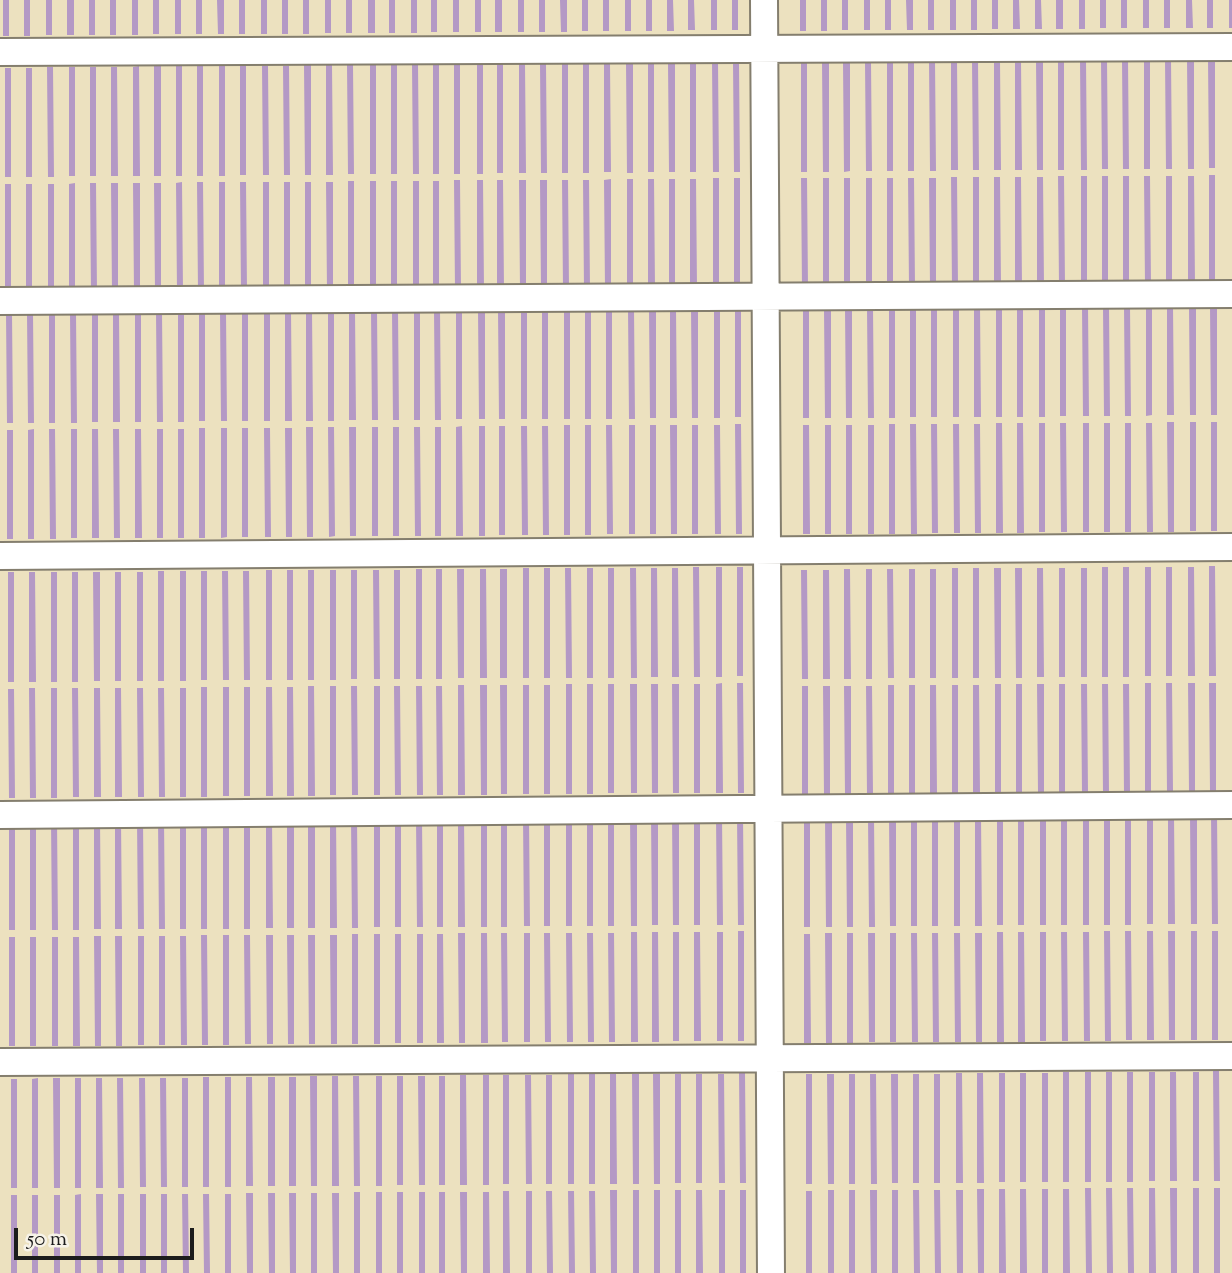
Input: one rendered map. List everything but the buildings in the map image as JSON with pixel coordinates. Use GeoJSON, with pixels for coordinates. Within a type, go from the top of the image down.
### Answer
{"type":"FeatureCollection","features":[{"type":"Feature","properties":{"kind":"lane"},"geometry":{"type":"LineString","coordinates":[[764,0],[771,1273]]}},
{"type":"Feature","properties":{"kind":"lane"},"geometry":{"type":"LineString","coordinates":[[0,52],[1232,47]]}},
{"type":"Feature","properties":{"kind":"lane"},"geometry":{"type":"LineString","coordinates":[[0,301],[1232,294]]}},
{"type":"Feature","properties":{"kind":"lane"},"geometry":{"type":"LineString","coordinates":[[0,556],[1232,547]]}},
{"type":"Feature","properties":{"kind":"lane"},"geometry":{"type":"LineString","coordinates":[[0,815],[1232,805]]}},
{"type":"Feature","properties":{"kind":"lane"},"geometry":{"type":"LineString","coordinates":[[0,1062],[1232,1056]]}}]}
